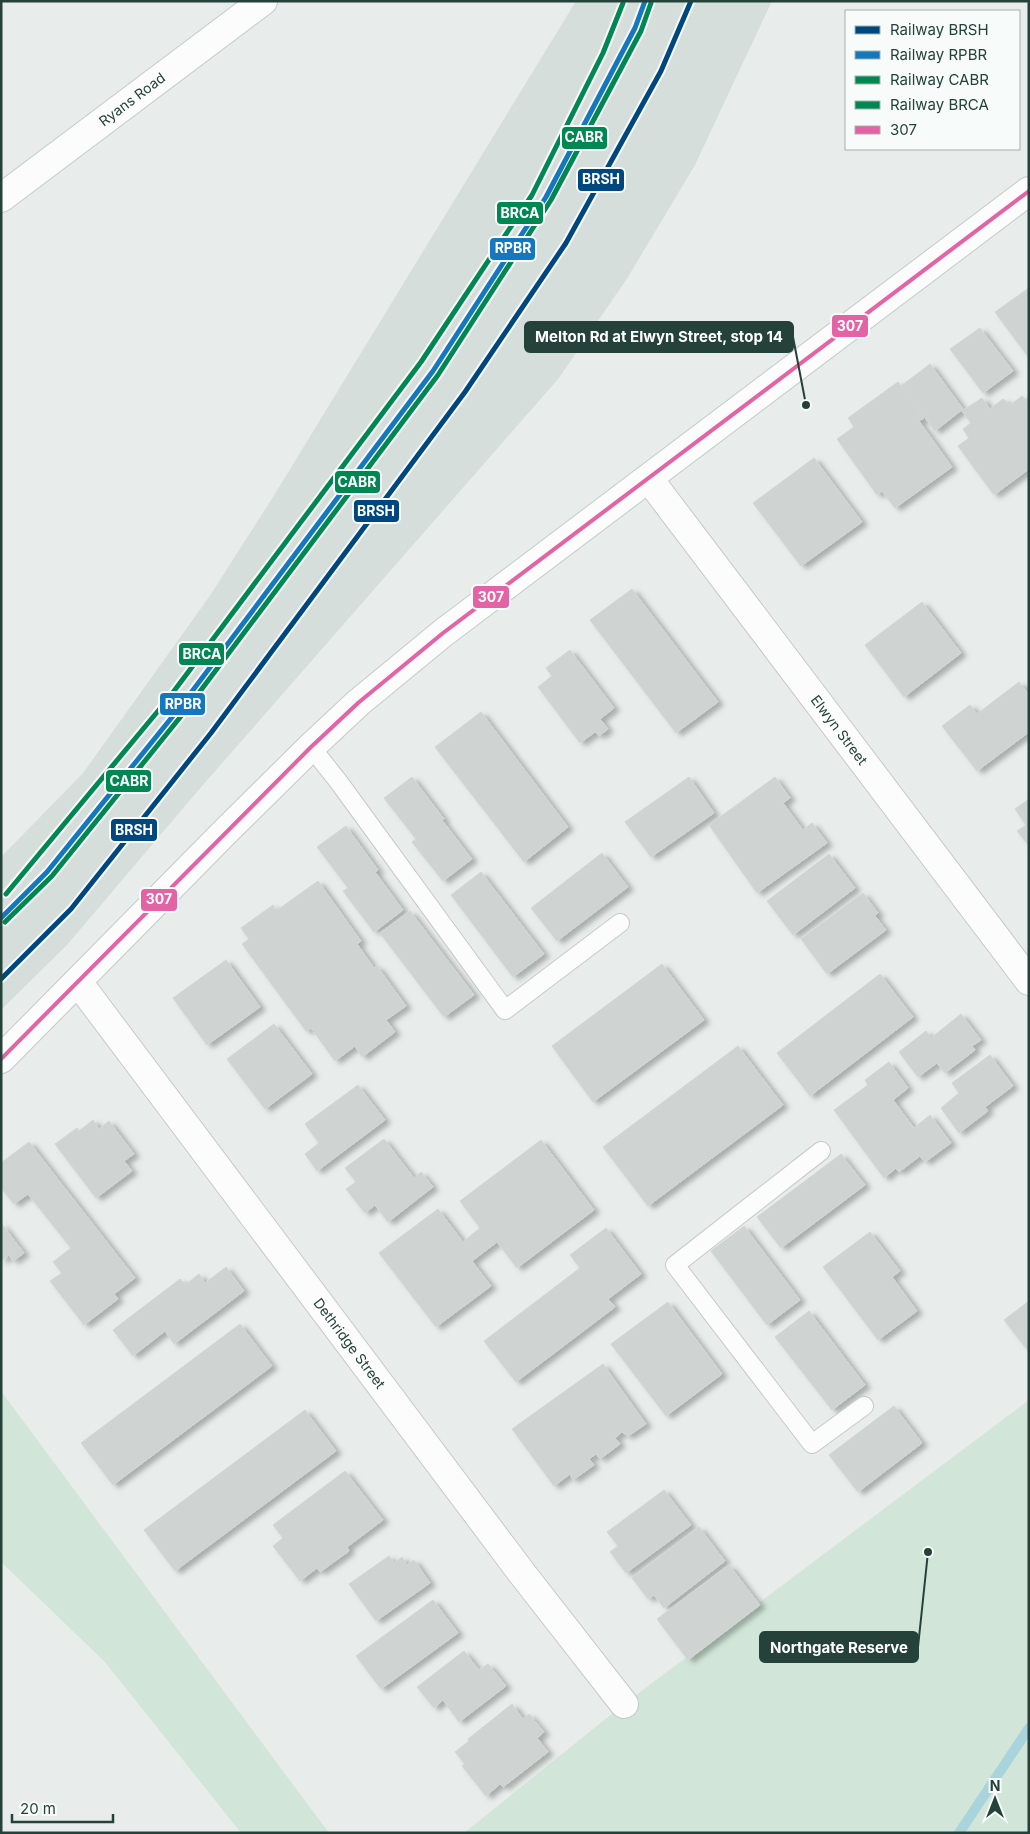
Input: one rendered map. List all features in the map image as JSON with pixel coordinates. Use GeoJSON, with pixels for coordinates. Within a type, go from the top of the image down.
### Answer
{"type":"FeatureCollection","features":[{"type":"Feature","properties":{"kind":"street","name":"Ryans Road"},"geometry":{"type":"LineString","coordinates":[[1,198],[263,1]]}},
{"type":"Feature","properties":{"kind":"street"},"geometry":{"type":"LineString","coordinates":[[1,1059],[226,830],[358,703],[443,633],[1029,191]]}},
{"type":"Feature","properties":{"kind":"street","name":"Elwyn Street"},"geometry":{"type":"LineString","coordinates":[[649,479],[1029,980]]}},
{"type":"Feature","properties":{"kind":"street","name":"Dethridge Street"},"geometry":{"type":"LineString","coordinates":[[78,982],[509,1556],[624,1704]]}},
{"type":"Feature","properties":{"kind":"lane"},"geometry":{"type":"LineString","coordinates":[[311,747],[338,781],[505,1010],[620,923]]}},
{"type":"Feature","properties":{"kind":"lane"},"geometry":{"type":"LineString","coordinates":[[821,1150],[675,1265],[812,1444],[864,1406]]}},
{"type":"Feature","properties":{"kind":"shaded area"},"geometry":{"type":"Polygon","coordinates":[[[576,1],[772,1],[695,165],[628,277],[559,378],[196,793],[67,945],[1,1010],[1,857],[83,773],[209,597],[273,497],[576,1]]]}},
{"type":"Feature","properties":{"kind":"green space"},"geometry":{"type":"Polygon","coordinates":[[[1,1391],[329,1833],[241,1833],[105,1662],[1,1562],[1,1391]]]}},
{"type":"Feature","properties":{"kind":"green space"},"geometry":{"type":"Polygon","coordinates":[[[1029,1400],[1029,1833],[464,1833],[624,1704],[1029,1400]]]}},
{"type":"Feature","properties":{"kind":"building"},"geometry":{"type":"Polygon","coordinates":[[[1029,288],[1029,358],[995,312],[1029,288]]]}},
{"type":"Feature","properties":{"kind":"building"},"geometry":{"type":"Polygon","coordinates":[[[980,328],[1013,371],[983,393],[950,349],[980,328]]]}},
{"type":"Feature","properties":{"kind":"building"},"geometry":{"type":"Polygon","coordinates":[[[930,364],[963,409],[935,431],[901,386],[930,364]]]}},
{"type":"Feature","properties":{"kind":"building"},"geometry":{"type":"Polygon","coordinates":[[[898,382],[924,418],[919,421],[952,467],[895,508],[882,491],[877,495],[837,439],[854,427],[848,418],[898,382]]]}},
{"type":"Feature","properties":{"kind":"building"},"geometry":{"type":"Polygon","coordinates":[[[1022,396],[1029,404],[1029,469],[994,495],[958,446],[969,438],[963,429],[971,423],[962,411],[982,398],[990,409],[1003,399],[1010,405],[1022,396]]]}},
{"type":"Feature","properties":{"kind":"building"},"geometry":{"type":"Polygon","coordinates":[[[814,458],[862,522],[801,566],[753,503],[814,458]]]}},
{"type":"Feature","properties":{"kind":"building"},"geometry":{"type":"Polygon","coordinates":[[[632,589],[718,702],[676,733],[590,620],[632,589]]]}},
{"type":"Feature","properties":{"kind":"building"},"geometry":{"type":"Polygon","coordinates":[[[922,602],[961,653],[904,697],[865,645],[922,602]]]}},
{"type":"Feature","properties":{"kind":"building"},"geometry":{"type":"Polygon","coordinates":[[[570,650],[614,708],[600,719],[608,729],[599,736],[595,732],[580,743],[538,687],[552,676],[546,668],[570,650]]]}},
{"type":"Feature","properties":{"kind":"building"},"geometry":{"type":"Polygon","coordinates":[[[1019,682],[1029,695],[1029,732],[977,771],[942,726],[970,705],[977,714],[1019,682]]]}},
{"type":"Feature","properties":{"kind":"building"},"geometry":{"type":"Polygon","coordinates":[[[481,712],[568,827],[524,862],[435,747],[481,712]]]}},
{"type":"Feature","properties":{"kind":"building"},"geometry":{"type":"Polygon","coordinates":[[[412,777],[472,859],[443,881],[412,842],[416,839],[384,798],[412,777]]]}},
{"type":"Feature","properties":{"kind":"building"},"geometry":{"type":"Polygon","coordinates":[[[689,777],[714,813],[651,857],[625,822],[689,777]]]}},
{"type":"Feature","properties":{"kind":"building"},"geometry":{"type":"Polygon","coordinates":[[[775,777],[790,798],[783,803],[803,830],[812,823],[827,843],[757,893],[709,825],[775,777]]]}},
{"type":"Feature","properties":{"kind":"building"},"geometry":{"type":"Polygon","coordinates":[[[1029,799],[1029,846],[1017,831],[1026,825],[1015,809],[1029,799]]]}},
{"type":"Feature","properties":{"kind":"building"},"geometry":{"type":"Polygon","coordinates":[[[346,826],[378,870],[375,872],[403,910],[374,932],[343,891],[348,888],[317,847],[346,826]]]}},
{"type":"Feature","properties":{"kind":"building"},"geometry":{"type":"Polygon","coordinates":[[[602,853],[628,887],[557,941],[531,908],[602,853]]]}},
{"type":"Feature","properties":{"kind":"building"},"geometry":{"type":"Polygon","coordinates":[[[829,854],[855,888],[793,935],[767,901],[829,854]]]}},
{"type":"Feature","properties":{"kind":"building"},"geometry":{"type":"Polygon","coordinates":[[[481,872],[544,954],[513,977],[451,895],[481,872]]]}},
{"type":"Feature","properties":{"kind":"building"},"geometry":{"type":"Polygon","coordinates":[[[318,881],[361,941],[357,944],[374,968],[377,966],[406,1006],[386,1020],[395,1032],[362,1057],[355,1046],[335,1061],[311,1028],[306,1031],[242,944],[249,939],[241,928],[273,905],[276,911],[318,881]]]}},
{"type":"Feature","properties":{"kind":"building"},"geometry":{"type":"Polygon","coordinates":[[[863,893],[878,913],[875,916],[886,930],[827,974],[801,939],[863,893]]]}},
{"type":"Feature","properties":{"kind":"building"},"geometry":{"type":"Polygon","coordinates":[[[410,911],[474,995],[444,1017],[380,933],[410,911]]]}},
{"type":"Feature","properties":{"kind":"building"},"geometry":{"type":"Polygon","coordinates":[[[226,960],[260,1007],[207,1045],[173,998],[226,960]]]}},
{"type":"Feature","properties":{"kind":"building"},"geometry":{"type":"Polygon","coordinates":[[[662,964],[704,1020],[593,1102],[552,1046],[662,964]]]}},
{"type":"Feature","properties":{"kind":"building"},"geometry":{"type":"Polygon","coordinates":[[[880,974],[913,1017],[810,1096],[777,1053],[880,974]]]}},
{"type":"Feature","properties":{"kind":"building"},"geometry":{"type":"Polygon","coordinates":[[[961,1014],[981,1040],[972,1046],[975,1050],[945,1073],[937,1063],[918,1077],[899,1052],[926,1031],[931,1038],[961,1014]]]}},
{"type":"Feature","properties":{"kind":"building"},"geometry":{"type":"Polygon","coordinates":[[[274,1024],[312,1074],[265,1109],[227,1059],[274,1024]]]}},
{"type":"Feature","properties":{"kind":"building"},"geometry":{"type":"Polygon","coordinates":[[[738,1046],[783,1105],[648,1206],[603,1147],[738,1046]]]}},
{"type":"Feature","properties":{"kind":"building"},"geometry":{"type":"Polygon","coordinates":[[[990,1055],[1013,1086],[985,1107],[988,1111],[959,1133],[941,1108],[959,1093],[952,1083],[990,1055]]]}},
{"type":"Feature","properties":{"kind":"building"},"geometry":{"type":"Polygon","coordinates":[[[889,1062],[908,1088],[893,1100],[914,1128],[930,1115],[951,1143],[925,1162],[920,1156],[899,1172],[896,1168],[884,1178],[834,1110],[868,1085],[865,1080],[889,1062]]]}},
{"type":"Feature","properties":{"kind":"building"},"geometry":{"type":"Polygon","coordinates":[[[358,1085],[385,1120],[317,1171],[305,1154],[319,1143],[305,1124],[358,1085]]]}},
{"type":"Feature","properties":{"kind":"building"},"geometry":{"type":"Polygon","coordinates":[[[93,1120],[99,1129],[109,1121],[134,1154],[124,1161],[132,1171],[96,1198],[55,1144],[77,1128],[79,1131],[93,1120]]]}},
{"type":"Feature","properties":{"kind":"building"},"geometry":{"type":"Polygon","coordinates":[[[384,1139],[414,1178],[421,1172],[433,1187],[388,1222],[375,1205],[365,1213],[346,1189],[356,1182],[345,1168],[384,1139]]]}},
{"type":"Feature","properties":{"kind":"building"},"geometry":{"type":"Polygon","coordinates":[[[541,1140],[594,1210],[517,1268],[497,1242],[472,1261],[491,1286],[436,1327],[379,1253],[438,1209],[463,1242],[480,1228],[460,1201],[541,1140]]]}},
{"type":"Feature","properties":{"kind":"building"},"geometry":{"type":"Polygon","coordinates":[[[29,1142],[135,1278],[114,1294],[118,1299],[84,1325],[50,1281],[62,1273],[53,1262],[71,1248],[28,1194],[14,1204],[1,1188],[1,1163],[29,1142]]]}},
{"type":"Feature","properties":{"kind":"building"},"geometry":{"type":"Polygon","coordinates":[[[841,1154],[865,1185],[781,1248],[757,1217],[841,1154]]]}},
{"type":"Feature","properties":{"kind":"building"},"geometry":{"type":"Polygon","coordinates":[[[1,1223],[24,1253],[13,1261],[9,1255],[1,1261],[1,1223]]]}},
{"type":"Feature","properties":{"kind":"building"},"geometry":{"type":"Polygon","coordinates":[[[744,1226],[800,1300],[767,1325],[711,1251],[744,1226]]]}},
{"type":"Feature","properties":{"kind":"building"},"geometry":{"type":"Polygon","coordinates":[[[606,1228],[641,1274],[608,1299],[615,1307],[516,1382],[484,1341],[580,1268],[570,1255],[606,1228]]]}},
{"type":"Feature","properties":{"kind":"building"},"geometry":{"type":"Polygon","coordinates":[[[870,1232],[900,1271],[892,1277],[917,1311],[878,1340],[823,1267],[870,1232]]]}},
{"type":"Feature","properties":{"kind":"building"},"geometry":{"type":"Polygon","coordinates":[[[226,1267],[244,1291],[174,1344],[165,1331],[133,1356],[113,1330],[180,1279],[185,1285],[199,1274],[205,1283],[226,1267]]]}},
{"type":"Feature","properties":{"kind":"building"},"geometry":{"type":"Polygon","coordinates":[[[1029,1301],[1029,1352],[1004,1320],[1029,1301]]]}},
{"type":"Feature","properties":{"kind":"building"},"geometry":{"type":"Polygon","coordinates":[[[668,1302],[722,1374],[666,1416],[611,1344],[668,1302]]]}},
{"type":"Feature","properties":{"kind":"building"},"geometry":{"type":"Polygon","coordinates":[[[809,1311],[865,1385],[832,1410],[775,1337],[809,1311]]]}},
{"type":"Feature","properties":{"kind":"building"},"geometry":{"type":"Polygon","coordinates":[[[240,1324],[272,1366],[113,1485],[81,1443],[240,1324]]]}},
{"type":"Feature","properties":{"kind":"building"},"geometry":{"type":"Polygon","coordinates":[[[603,1364],[646,1424],[628,1436],[622,1432],[615,1438],[620,1444],[600,1459],[596,1454],[589,1459],[594,1465],[573,1480],[570,1474],[554,1486],[512,1429],[603,1364]]]}},
{"type":"Feature","properties":{"kind":"building"},"geometry":{"type":"Polygon","coordinates":[[[894,1406],[922,1443],[858,1492],[829,1455],[894,1406]]]}},
{"type":"Feature","properties":{"kind":"building"},"geometry":{"type":"Polygon","coordinates":[[[305,1410],[336,1451],[175,1571],[144,1530],[305,1410]]]}},
{"type":"Feature","properties":{"kind":"building"},"geometry":{"type":"Polygon","coordinates":[[[345,1471],[383,1520],[347,1547],[349,1551],[320,1572],[317,1568],[300,1581],[273,1546],[283,1538],[273,1525],[345,1471]]]}},
{"type":"Feature","properties":{"kind":"building"},"geometry":{"type":"Polygon","coordinates":[[[664,1490],[691,1525],[626,1573],[610,1552],[618,1546],[607,1532],[664,1490]]]}},
{"type":"Feature","properties":{"kind":"building"},"geometry":{"type":"Polygon","coordinates":[[[699,1527],[725,1561],[664,1608],[654,1595],[648,1599],[632,1578],[699,1527]]]}},
{"type":"Feature","properties":{"kind":"building"},"geometry":{"type":"Polygon","coordinates":[[[389,1556],[394,1563],[402,1557],[407,1565],[414,1560],[430,1583],[376,1621],[349,1584],[389,1556]]]}},
{"type":"Feature","properties":{"kind":"building"},"geometry":{"type":"Polygon","coordinates":[[[729,1565],[760,1605],[688,1660],[657,1619],[729,1565]]]}},
{"type":"Feature","properties":{"kind":"building"},"geometry":{"type":"Polygon","coordinates":[[[433,1600],[458,1633],[381,1689],[356,1656],[433,1600]]]}},
{"type":"Feature","properties":{"kind":"building"},"geometry":{"type":"Polygon","coordinates":[[[464,1651],[479,1670],[488,1664],[506,1686],[459,1722],[443,1700],[434,1708],[417,1687],[464,1651]]]}},
{"type":"Feature","properties":{"kind":"building"},"geometry":{"type":"Polygon","coordinates":[[[512,1704],[523,1719],[529,1714],[544,1732],[537,1738],[548,1752],[503,1787],[500,1784],[486,1796],[462,1766],[465,1764],[455,1752],[469,1741],[468,1739],[512,1704]]]}},
{"type":"Feature","properties":{"kind":"waterway"},"geometry":{"type":"LineString","coordinates":[[959,1833],[1029,1728]]}},
{"type":"Feature","properties":{"kind":"rail line","name":"RPBR"},"geometry":{"type":"LineString","coordinates":[[1,918],[47,872],[181,706],[433,371],[546,197],[635,28],[645,1]]}},
{"type":"Feature","properties":{"kind":"rail line","name":"BRSH"},"geometry":{"type":"LineString","coordinates":[[1,979],[71,909],[211,733],[465,392],[566,243],[661,71],[691,1]]}},
{"type":"Feature","properties":{"kind":"rail line","name":"BRCA"},"geometry":{"type":"LineString","coordinates":[[6,894],[168,699],[421,362],[532,195],[603,53],[623,3]]}},
{"type":"Feature","properties":{"kind":"rail line","name":"CABR"},"geometry":{"type":"LineString","coordinates":[[5,922],[52,876],[186,710],[438,375],[551,200],[641,31],[651,3]]}},
{"type":"Feature","properties":{"kind":"transit line","name":"307"},"geometry":{"type":"LineString","coordinates":[[1,1059],[311,747],[358,703],[443,633],[1029,191]]}},
{"type":"Feature","properties":{"kind":"place","name":"Melton Rd at Elwyn Street, stop 14"},"geometry":{"type":"Point","coordinates":[806,405]}},
{"type":"Feature","properties":{"kind":"place","name":"Northgate Reserve"},"geometry":{"type":"Point","coordinates":[928,1552]}}]}
